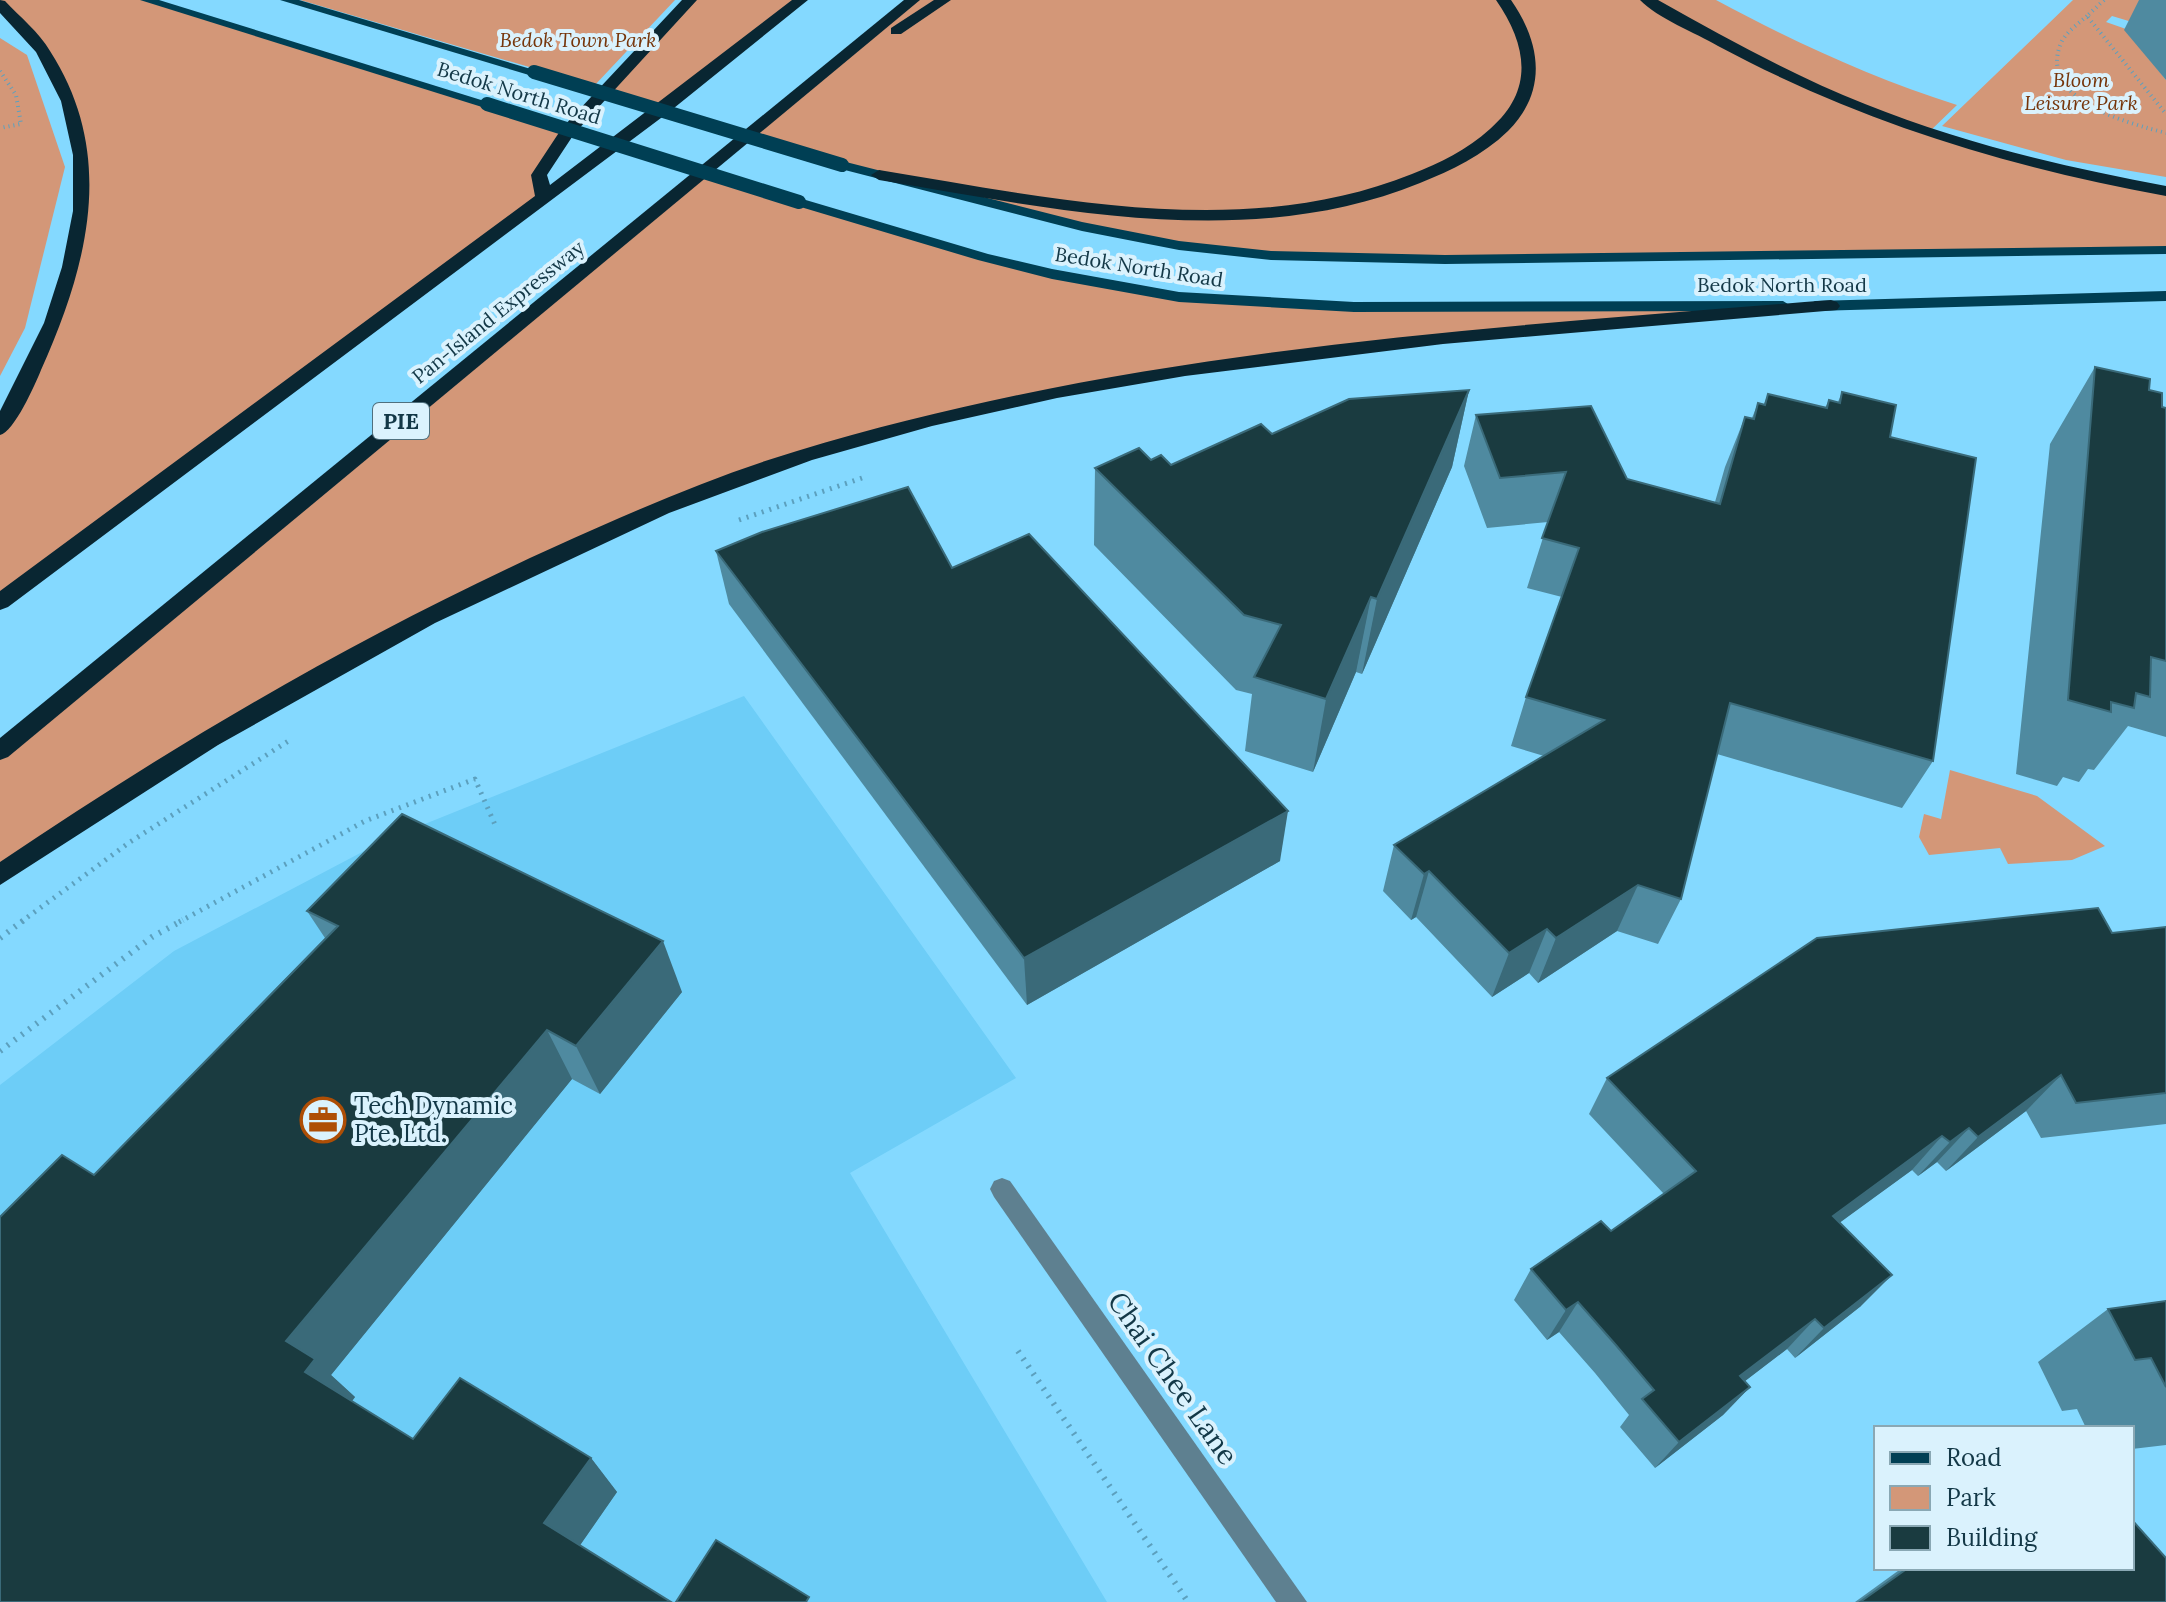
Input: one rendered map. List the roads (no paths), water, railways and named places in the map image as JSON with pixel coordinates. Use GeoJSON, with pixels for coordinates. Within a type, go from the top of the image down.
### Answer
{"type":"FeatureCollection","features":[{"type":"Feature","properties":{"kind":"highway"},"geometry":{"type":"LineString","coordinates":[[543,195],[539,175],[555,148],[690,0]]}},
{"type":"Feature","properties":{"kind":"highway"},"geometry":{"type":"LineString","coordinates":[[0,602],[543,195],[663,109],[801,0]]}},
{"type":"Feature","properties":{"kind":"highway","name":"Pan-Island Expressway"},"geometry":{"type":"LineString","coordinates":[[0,751],[913,0]]}},
{"type":"Feature","properties":{"kind":"highway"},"geometry":{"type":"LineString","coordinates":[[802,91],[944,0]]}},
{"type":"Feature","properties":{"kind":"highway"},"geometry":{"type":"LineString","coordinates":[[879,175],[1069,204],[1159,212],[1278,211],[1371,196],[1419,180],[1467,155],[1502,128],[1519,108],[1529,75],[1528,44],[1521,25],[1503,0]]}},
{"type":"Feature","properties":{"kind":"highway"},"geometry":{"type":"LineString","coordinates":[[1647,0],[1784,74],[1919,130],[2047,168],[2166,191]]}},
{"type":"Feature","properties":{"kind":"highway"},"geometry":{"type":"LineString","coordinates":[[0,4],[32,35],[63,84],[80,145],[83,187],[81,233],[54,328],[0,429]]}},
{"type":"Feature","properties":{"kind":"highway"},"geometry":{"type":"LineString","coordinates":[[0,875],[162,767],[371,644],[489,586],[644,516],[712,487],[816,452],[999,406],[1262,357],[1831,306]]}},
{"type":"Feature","properties":{"kind":"main road","name":"Bedok North Road"},"geometry":{"type":"LineString","coordinates":[[146,0],[900,233],[1052,274],[1135,290],[1217,301],[1354,307],[1831,306],[2166,296]]}},
{"type":"Feature","properties":{"kind":"main road","name":"Bedok North Road"},"geometry":{"type":"LineString","coordinates":[[286,0],[842,165],[1003,209],[1159,243],[1282,256],[1358,259],[1810,258],[2166,250]]}},
{"type":"Feature","properties":{"kind":"street","name":"Chai Chee Lane"},"geometry":{"type":"LineString","coordinates":[[1002,1189],[1293,1602]]}},
{"type":"Feature","properties":{"kind":"place","name":"Tech Dynamic Pte. Ltd."},"geometry":{"type":"Point","coordinates":[323,1120]}},
{"type":"Feature","properties":{"kind":"park label","name":"Bedok Town Park"},"geometry":{"type":"Point","coordinates":[578,40]}},
{"type":"Feature","properties":{"kind":"park label","name":"Bloom Leisure Park"},"geometry":{"type":"Point","coordinates":[2081,92]}}]}
